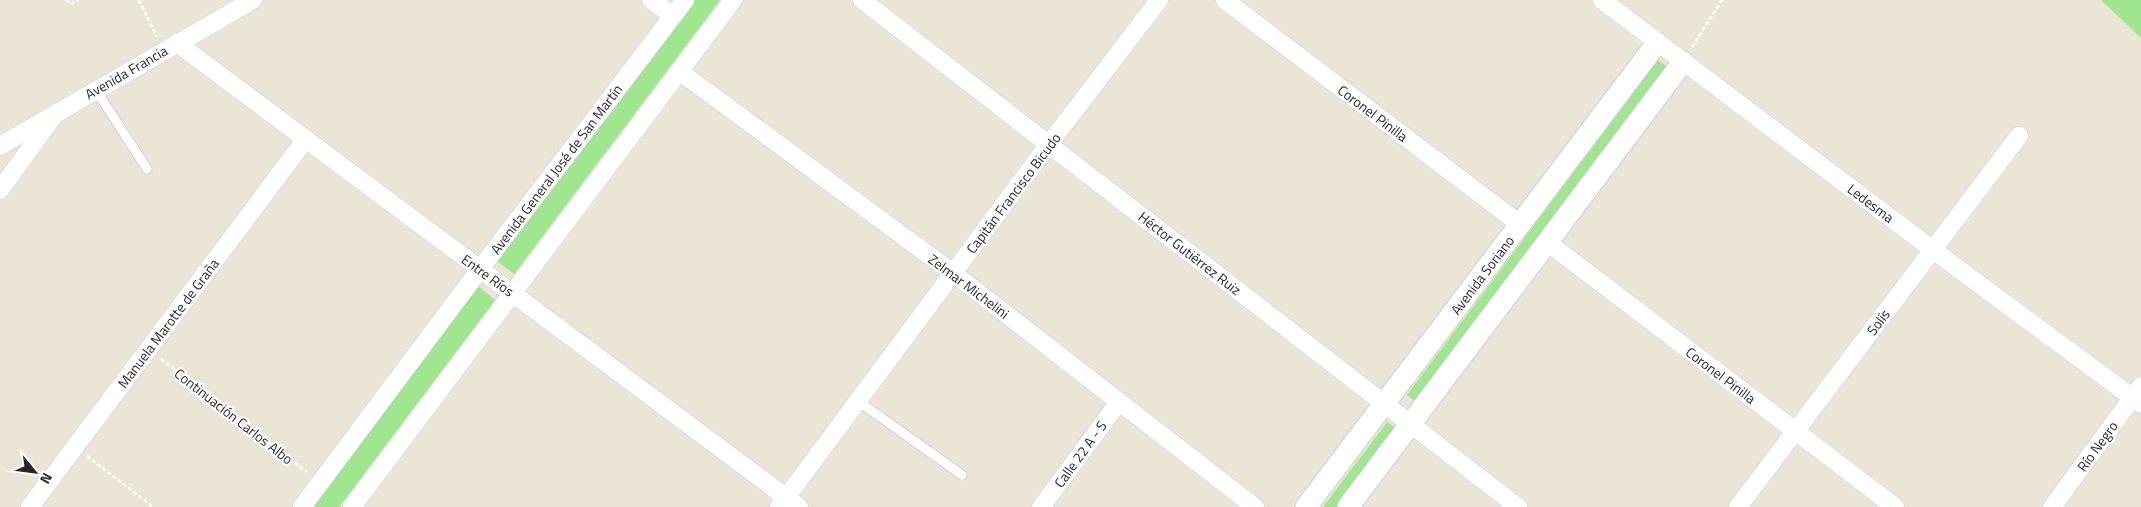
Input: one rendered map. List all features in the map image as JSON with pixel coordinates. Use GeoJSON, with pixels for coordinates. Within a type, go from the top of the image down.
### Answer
{"type":"FeatureCollection","features":[{"type":"Feature","properties":{"kind":"street","name":"Avenida Francia"},"geometry":{"type":"LineString","coordinates":[[0,146],[253,0]]}},
{"type":"Feature","properties":{"kind":"street"},"geometry":{"type":"LineString","coordinates":[[650,0],[673,16]]}},
{"type":"Feature","properties":{"kind":"street","name":"Avenida General José de San Martín"},"geometry":{"type":"LineString","coordinates":[[302,507],[685,0]]}},
{"type":"Feature","properties":{"kind":"street"},"geometry":{"type":"LineString","coordinates":[[352,507],[732,0]]}},
{"type":"Feature","properties":{"kind":"street","name":"Héctor Gutiérrez Ruiz"},"geometry":{"type":"LineString","coordinates":[[862,0],[1518,507]]}},
{"type":"Feature","properties":{"kind":"street","name":"Capitán Francisco Bicudo"},"geometry":{"type":"LineString","coordinates":[[788,504],[858,401],[1049,144],[1159,0]]}},
{"type":"Feature","properties":{"kind":"street","name":"Coronel Pinilla"},"geometry":{"type":"LineString","coordinates":[[1225,0],[1521,225]]}},
{"type":"Feature","properties":{"kind":"street","name":"Ledesma"},"geometry":{"type":"LineString","coordinates":[[1602,0],[1933,250],[2138,396]]}},
{"type":"Feature","properties":{"kind":"street","name":"Avenida Soriano"},"geometry":{"type":"LineString","coordinates":[[1306,507],[1657,43]]}},
{"type":"Feature","properties":{"kind":"street","name":"Entre Ríos"},"geometry":{"type":"LineString","coordinates":[[170,47],[306,139],[512,292],[788,504]]}},
{"type":"Feature","properties":{"kind":"street"},"geometry":{"type":"LineString","coordinates":[[1348,507],[1683,62]]}},
{"type":"Feature","properties":{"kind":"street","name":"Zelmar Michelini"},"geometry":{"type":"LineString","coordinates":[[679,71],[953,273],[1255,507]]}},
{"type":"Feature","properties":{"kind":"street"},"geometry":{"type":"LineString","coordinates":[[0,190],[57,112]]}},
{"type":"Feature","properties":{"kind":"street","name":"Solís"},"geometry":{"type":"LineString","coordinates":[[1738,507],[2019,136]]}},
{"type":"Feature","properties":{"kind":"street","name":"Manuela Marotte de Graña"},"geometry":{"type":"LineString","coordinates":[[30,507],[306,139]]}},
{"type":"Feature","properties":{"kind":"street","name":"Coronel Pinilla"},"geometry":{"type":"LineString","coordinates":[[1547,242],[1895,507]]}},
{"type":"Feature","properties":{"kind":"street","name":"Río Negro"},"geometry":{"type":"LineString","coordinates":[[2052,507],[2138,396]]}},
{"type":"Feature","properties":{"kind":"street","name":"Calle 22 A - S"},"geometry":{"type":"LineString","coordinates":[[1041,507],[1119,402]]}},
{"type":"Feature","properties":{"kind":"lane"},"geometry":{"type":"LineString","coordinates":[[96,90],[147,169]]}},
{"type":"Feature","properties":{"kind":"lane"},"geometry":{"type":"LineString","coordinates":[[858,401],[962,475]]}},
{"type":"Feature","properties":{"kind":"path"},"geometry":{"type":"LineString","coordinates":[[66,0],[71,4],[78,0]]}},
{"type":"Feature","properties":{"kind":"path"},"geometry":{"type":"LineString","coordinates":[[139,0],[170,47]]}},
{"type":"Feature","properties":{"kind":"path"},"geometry":{"type":"LineString","coordinates":[[1683,62],[1722,0]]}},
{"type":"Feature","properties":{"kind":"path","name":"Continuación Carlos Albo"},"geometry":{"type":"LineString","coordinates":[[148,349],[320,482]]}},
{"type":"Feature","properties":{"kind":"path"},"geometry":{"type":"LineString","coordinates":[[75,447],[154,507]]}},
{"type":"Feature","properties":{"kind":"green space"},"geometry":{"type":"Polygon","coordinates":[[[694,0],[720,0],[514,274],[497,261],[694,0]]]}},
{"type":"Feature","properties":{"kind":"green space"},"geometry":{"type":"Polygon","coordinates":[[[2101,0],[2141,0],[2141,38],[2101,0]]]}},
{"type":"Feature","properties":{"kind":"green space"},"geometry":{"type":"Polygon","coordinates":[[[1658,60],[1669,68],[1417,403],[1407,395],[1658,60]]]}},
{"type":"Feature","properties":{"kind":"green space"},"geometry":{"type":"Polygon","coordinates":[[[478,286],[495,300],[339,507],[311,507],[478,286]]]}},
{"type":"Feature","properties":{"kind":"green space"},"geometry":{"type":"Polygon","coordinates":[[[1387,422],[1397,429],[1339,507],[1323,507],[1387,422]]]}}]}
